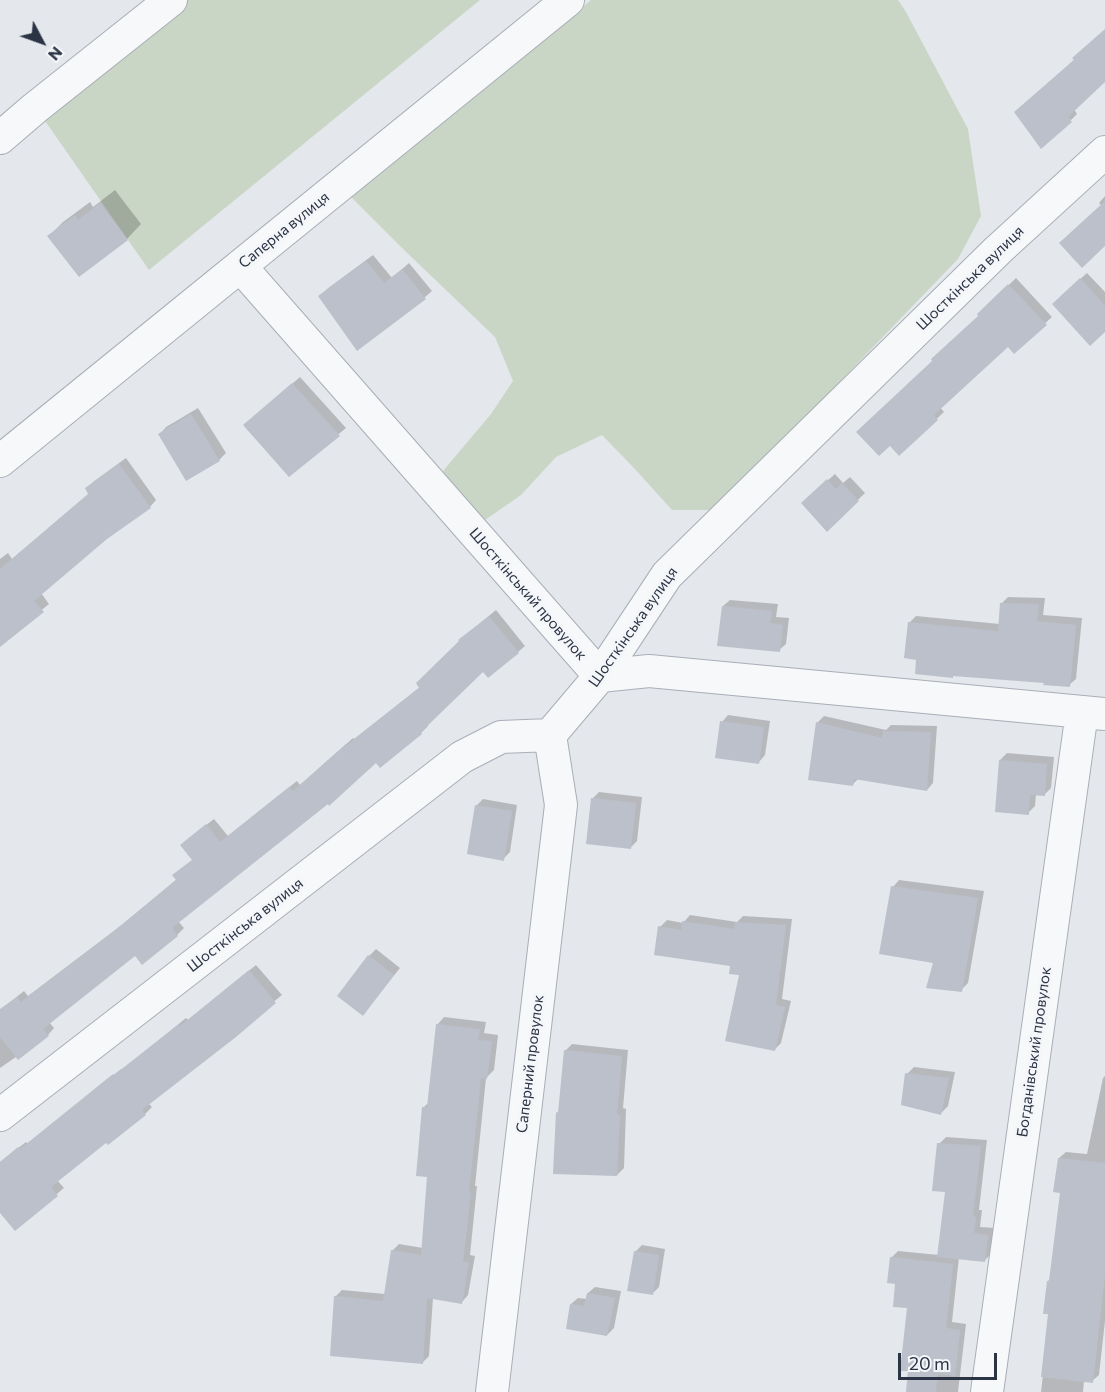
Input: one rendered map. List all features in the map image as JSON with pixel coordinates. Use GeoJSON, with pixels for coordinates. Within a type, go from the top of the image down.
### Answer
{"type":"FeatureCollection","features":[{"type":"Feature","properties":{"kind":"street"},"geometry":{"type":"LineString","coordinates":[[0,138],[171,0]]}},
{"type":"Feature","properties":{"kind":"street","name":"Саперна вулиця"},"geometry":{"type":"LineString","coordinates":[[0,461],[568,0]]}},
{"type":"Feature","properties":{"kind":"street","name":"Шосткінська вулиця"},"geometry":{"type":"LineString","coordinates":[[0,1115],[462,757],[501,737],[550,735],[600,676],[667,575],[998,250],[1105,152]]}},
{"type":"Feature","properties":{"kind":"street","name":"Шосткінський провулок"},"geometry":{"type":"LineString","coordinates":[[240,266],[600,676]]}},
{"type":"Feature","properties":{"kind":"street"},"geometry":{"type":"LineString","coordinates":[[600,676],[649,671],[1094,713]]}},
{"type":"Feature","properties":{"kind":"street","name":"Богданівський провулок"},"geometry":{"type":"LineString","coordinates":[[987,1392],[1094,713]]}},
{"type":"Feature","properties":{"kind":"street","name":"Саперний провулок"},"geometry":{"type":"LineString","coordinates":[[492,1392],[561,804],[550,735]]}},
{"type":"Feature","properties":{"kind":"green space"},"geometry":{"type":"Polygon","coordinates":[[[171,0],[480,0],[149,270],[36,108],[171,0]]]}},
{"type":"Feature","properties":{"kind":"green space"},"geometry":{"type":"Polygon","coordinates":[[[591,0],[898,0],[968,129],[981,216],[958,259],[716,510],[672,510],[602,435],[556,457],[521,495],[485,520],[458,496],[443,471],[491,414],[513,381],[495,337],[351,197],[591,0]]]}},
{"type":"Feature","properties":{"kind":"building"},"geometry":{"type":"Polygon","coordinates":[[[1105,29],[1105,82],[1068,117],[1072,122],[1041,149],[1014,112],[1074,60],[1072,58],[1105,29]]]}},
{"type":"Feature","properties":{"kind":"building"},"geometry":{"type":"Polygon","coordinates":[[[1105,201],[1105,246],[1082,268],[1059,243],[1105,201]]]}},
{"type":"Feature","properties":{"kind":"building"},"geometry":{"type":"Polygon","coordinates":[[[100,203],[128,240],[79,277],[47,236],[75,215],[78,220],[100,203]]]}},
{"type":"Feature","properties":{"kind":"building"},"geometry":{"type":"Polygon","coordinates":[[[366,261],[384,283],[402,269],[426,299],[357,351],[318,296],[366,261]]]}},
{"type":"Feature","properties":{"kind":"building"},"geometry":{"type":"Polygon","coordinates":[[[1080,278],[1105,306],[1105,332],[1090,346],[1052,304],[1080,278]]]}},
{"type":"Feature","properties":{"kind":"building"},"geometry":{"type":"Polygon","coordinates":[[[1008,284],[1047,325],[1014,354],[1008,347],[934,415],[938,420],[899,456],[890,446],[879,456],[856,432],[932,361],[931,359],[978,316],[977,314],[1008,284]]]}},
{"type":"Feature","properties":{"kind":"building"},"geometry":{"type":"Polygon","coordinates":[[[292,383],[340,436],[289,477],[243,425],[292,383]]]}},
{"type":"Feature","properties":{"kind":"building"},"geometry":{"type":"Polygon","coordinates":[[[191,414],[220,461],[186,481],[158,434],[191,414]]]}},
{"type":"Feature","properties":{"kind":"building"},"geometry":{"type":"Polygon","coordinates":[[[119,464],[151,508],[107,539],[34,601],[44,612],[0,647],[0,569],[88,494],[85,488],[119,464]]]}},
{"type":"Feature","properties":{"kind":"building"},"geometry":{"type":"Polygon","coordinates":[[[827,479],[836,489],[842,483],[859,501],[827,532],[801,503],[827,479]]]}},
{"type":"Feature","properties":{"kind":"building"},"geometry":{"type":"Polygon","coordinates":[[[1000,603],[1039,604],[1037,621],[1076,625],[1070,687],[1043,685],[1044,683],[915,674],[916,660],[904,658],[908,622],[998,631],[1000,603]]]}},
{"type":"Feature","properties":{"kind":"building"},"geometry":{"type":"Polygon","coordinates":[[[722,606],[772,611],[770,623],[783,625],[780,652],[717,646],[722,606]]]}},
{"type":"Feature","properties":{"kind":"building"},"geometry":{"type":"Polygon","coordinates":[[[489,616],[519,653],[488,678],[483,672],[421,732],[422,734],[380,768],[376,763],[329,806],[328,804],[172,928],[178,936],[142,965],[135,956],[43,1029],[49,1036],[18,1060],[0,1037],[0,1009],[17,997],[21,1002],[176,880],[172,875],[192,860],[180,845],[206,824],[220,842],[289,787],[293,791],[346,744],[419,688],[416,683],[458,640],[489,616]]]}},
{"type":"Feature","properties":{"kind":"building"},"geometry":{"type":"Polygon","coordinates":[[[720,721],[764,727],[759,764],[715,758],[720,721]]]}},
{"type":"Feature","properties":{"kind":"building"},"geometry":{"type":"Polygon","coordinates":[[[816,722],[882,738],[883,731],[931,732],[927,791],[854,779],[853,786],[808,780],[816,722]]]}},
{"type":"Feature","properties":{"kind":"building"},"geometry":{"type":"Polygon","coordinates":[[[999,760],[1047,764],[1045,796],[1030,795],[1029,815],[995,812],[999,760]]]}},
{"type":"Feature","properties":{"kind":"building"},"geometry":{"type":"Polygon","coordinates":[[[591,798],[636,803],[631,849],[586,844],[591,798]]]}},
{"type":"Feature","properties":{"kind":"building"},"geometry":{"type":"Polygon","coordinates":[[[475,805],[512,811],[504,861],[467,854],[475,805]]]}},
{"type":"Feature","properties":{"kind":"building"},"geometry":{"type":"Polygon","coordinates":[[[891,886],[978,898],[962,992],[926,988],[933,963],[879,954],[891,886]]]}},
{"type":"Feature","properties":{"kind":"building"},"geometry":{"type":"Polygon","coordinates":[[[682,921],[734,929],[735,922],[786,925],[776,1005],[785,1007],[775,1051],[725,1041],[739,975],[729,974],[730,966],[654,955],[658,926],[681,930],[682,921]]]}},
{"type":"Feature","properties":{"kind":"building"},"geometry":{"type":"Polygon","coordinates":[[[368,955],[394,975],[363,1016],[337,996],[368,955]]]}},
{"type":"Feature","properties":{"kind":"building"},"geometry":{"type":"Polygon","coordinates":[[[249,970],[276,1003],[142,1110],[146,1115],[108,1145],[106,1143],[51,1187],[58,1196],[15,1231],[0,1213],[0,1162],[18,1147],[20,1149],[179,1024],[180,1026],[249,970]]]}},
{"type":"Feature","properties":{"kind":"building"},"geometry":{"type":"Polygon","coordinates":[[[436,1024],[480,1029],[478,1040],[492,1041],[487,1079],[481,1078],[463,1262],[469,1262],[462,1304],[427,1298],[423,1364],[330,1356],[334,1296],[383,1301],[391,1250],[421,1255],[427,1177],[416,1176],[422,1107],[427,1107],[436,1024]]]}},
{"type":"Feature","properties":{"kind":"building"},"geometry":{"type":"Polygon","coordinates":[[[564,1050],[622,1056],[617,1115],[620,1115],[617,1176],[553,1174],[556,1112],[558,1113],[564,1050]]]}},
{"type":"Feature","properties":{"kind":"building"},"geometry":{"type":"Polygon","coordinates":[[[905,1073],[949,1078],[941,1115],[901,1105],[905,1073]]]}},
{"type":"Feature","properties":{"kind":"building"},"geometry":{"type":"Polygon","coordinates":[[[937,1143],[981,1146],[973,1216],[976,1217],[974,1233],[988,1235],[985,1262],[937,1257],[945,1192],[932,1191],[937,1143]]]}},
{"type":"Feature","properties":{"kind":"building"},"geometry":{"type":"Polygon","coordinates":[[[1058,1158],[1105,1163],[1105,1273],[1093,1383],[1041,1377],[1048,1314],[1043,1314],[1060,1193],[1053,1192],[1058,1158]]]}},
{"type":"Feature","properties":{"kind":"building"},"geometry":{"type":"Polygon","coordinates":[[[634,1251],[659,1255],[653,1295],[627,1291],[634,1251]]]}},
{"type":"Feature","properties":{"kind":"building"},"geometry":{"type":"Polygon","coordinates":[[[890,1257],[953,1264],[946,1328],[960,1330],[955,1376],[938,1374],[936,1392],[906,1392],[908,1371],[900,1371],[907,1308],[893,1307],[895,1284],[887,1283],[890,1257]]]}},
{"type":"Feature","properties":{"kind":"building"},"geometry":{"type":"Polygon","coordinates":[[[587,1293],[615,1298],[607,1336],[566,1329],[570,1304],[584,1306],[587,1293]]]}}]}
